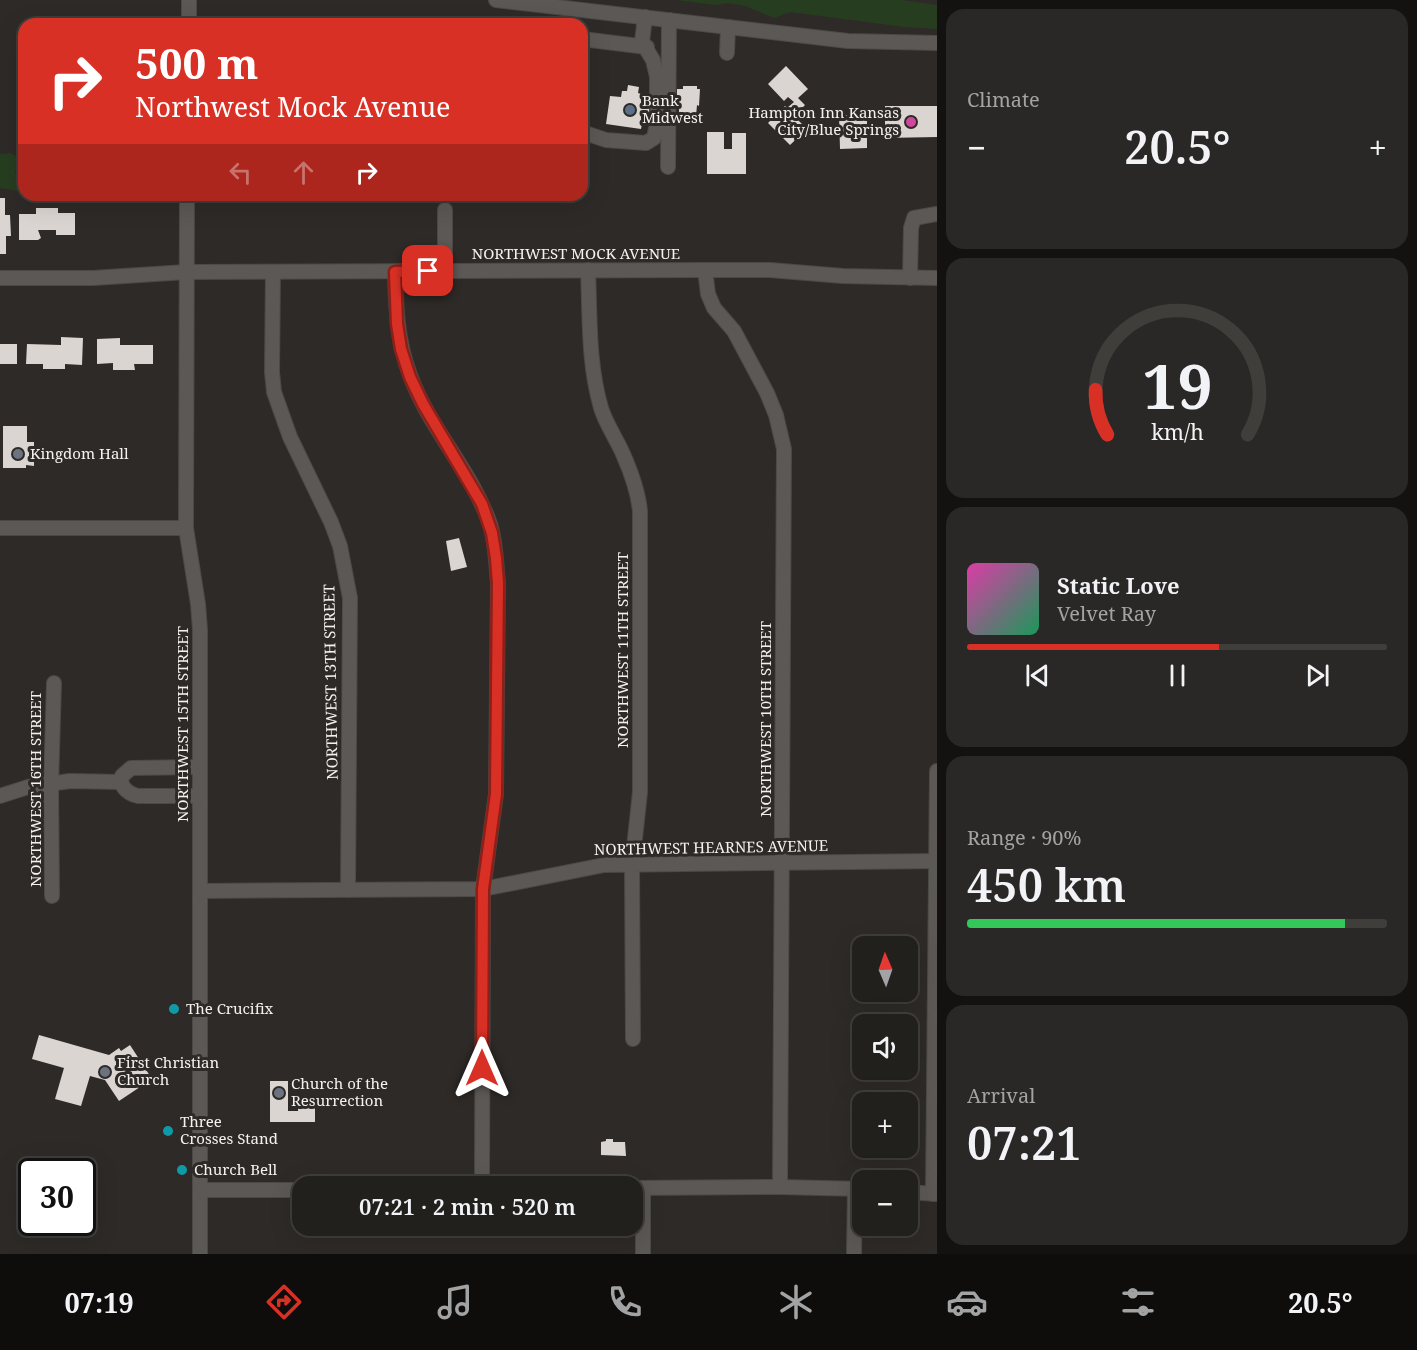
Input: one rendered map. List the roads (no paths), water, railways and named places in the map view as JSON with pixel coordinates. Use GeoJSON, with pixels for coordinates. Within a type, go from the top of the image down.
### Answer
{"type":"FeatureCollection","features":[{"type":"Feature","properties":{"kind":"street"},"geometry":{"type":"LineString","coordinates":[[189,0],[189,18]]}},
{"type":"Feature","properties":{"kind":"street"},"geometry":{"type":"LineString","coordinates":[[496,0],[848,41],[937,43]]}},
{"type":"Feature","properties":{"kind":"street"},"geometry":{"type":"LineString","coordinates":[[577,18],[578,10]]}},
{"type":"Feature","properties":{"kind":"street"},"geometry":{"type":"LineString","coordinates":[[588,134],[606,141],[646,143],[654,138],[657,124],[657,77],[653,60],[642,42],[645,17]]}},
{"type":"Feature","properties":{"kind":"street"},"geometry":{"type":"LineString","coordinates":[[668,167],[669,20]]}},
{"type":"Feature","properties":{"kind":"street"},"geometry":{"type":"LineString","coordinates":[[727,53],[728,27]]}},
{"type":"Feature","properties":{"kind":"street"},"geometry":{"type":"LineString","coordinates":[[588,40],[647,47]]}},
{"type":"Feature","properties":{"kind":"street","name":"NORTHWEST 15TH STREET"},"geometry":{"type":"LineString","coordinates":[[187,201],[186,528],[200,630],[200,1254]]}},
{"type":"Feature","properties":{"kind":"street"},"geometry":{"type":"LineString","coordinates":[[445,210],[445,270]]}},
{"type":"Feature","properties":{"kind":"street"},"geometry":{"type":"LineString","coordinates":[[910,278],[911,228],[914,218],[937,214]]}},
{"type":"Feature","properties":{"kind":"street","name":"NORTHWEST MOCK AVENUE"},"geometry":{"type":"LineString","coordinates":[[0,278],[86,278],[186,272],[445,270],[770,270],[843,276],[937,278]]}},
{"type":"Feature","properties":{"kind":"street","name":"NORTHWEST 11TH STREET"},"geometry":{"type":"LineString","coordinates":[[588,270],[591,363],[594,383],[602,411],[623,453],[638,493],[640,511],[640,792],[632,866],[633,1039]]}},
{"type":"Feature","properties":{"kind":"street","name":"NORTHWEST 10TH STREET"},"geometry":{"type":"LineString","coordinates":[[705,270],[708,294],[714,308],[734,331],[766,393],[776,415],[784,449],[780,1187]]}},
{"type":"Feature","properties":{"kind":"street","name":"NORTHWEST 13TH STREET"},"geometry":{"type":"LineString","coordinates":[[273,272],[272,372],[274,392],[290,437],[340,546],[350,598],[348,890]]}},
{"type":"Feature","properties":{"kind":"street"},"geometry":{"type":"LineString","coordinates":[[395,272],[397,324],[401,349],[410,377],[423,404],[482,504],[492,533],[498,583],[496,794],[483,889],[482,1176]]}},
{"type":"Feature","properties":{"kind":"street"},"geometry":{"type":"LineString","coordinates":[[0,528],[186,528]]}},
{"type":"Feature","properties":{"kind":"street","name":"NORTHWEST 16TH STREET"},"geometry":{"type":"LineString","coordinates":[[52,896],[51,785],[54,683]]}},
{"type":"Feature","properties":{"kind":"street"},"geometry":{"type":"LineString","coordinates":[[199,767],[131,768],[122,776],[121,782],[123,788],[131,795],[199,796]]}},
{"type":"Feature","properties":{"kind":"street"},"geometry":{"type":"LineString","coordinates":[[918,1193],[935,1194],[937,771]]}},
{"type":"Feature","properties":{"kind":"street"},"geometry":{"type":"LineString","coordinates":[[0,796],[28,787],[70,781],[121,782]]}},
{"type":"Feature","properties":{"kind":"street","name":"NORTHWEST HEARNES AVENUE"},"geometry":{"type":"LineString","coordinates":[[200,891],[483,889],[604,865],[936,861]]}},
{"type":"Feature","properties":{"kind":"street"},"geometry":{"type":"LineString","coordinates":[[643,1188],[852,1188]]}},
{"type":"Feature","properties":{"kind":"street"},"geometry":{"type":"LineString","coordinates":[[201,1190],[292,1190]]}},
{"type":"Feature","properties":{"kind":"street"},"geometry":{"type":"LineString","coordinates":[[642,1236],[643,1254]]}},
{"type":"Feature","properties":{"kind":"street"},"geometry":{"type":"LineString","coordinates":[[854,1254],[855,1236]]}},
{"type":"Feature","properties":{"kind":"place","name":"Bank Midwest"},"geometry":{"type":"Point","coordinates":[630,110]}},
{"type":"Feature","properties":{"kind":"place","name":"Hampton Inn Kansas City/Blue Springs"},"geometry":{"type":"Point","coordinates":[911,122]}},
{"type":"Feature","properties":{"kind":"place","name":"Kingdom Hall"},"geometry":{"type":"Point","coordinates":[18,454]}},
{"type":"Feature","properties":{"kind":"place","name":"The Crucifix"},"geometry":{"type":"Point","coordinates":[174,1009]}},
{"type":"Feature","properties":{"kind":"place","name":"First Christian Church"},"geometry":{"type":"Point","coordinates":[105,1072]}},
{"type":"Feature","properties":{"kind":"place","name":"Church of the Resurrection"},"geometry":{"type":"Point","coordinates":[279,1093]}},
{"type":"Feature","properties":{"kind":"place","name":"Three Crosses Stand"},"geometry":{"type":"Point","coordinates":[168,1131]}},
{"type":"Feature","properties":{"kind":"place","name":"Church Bell"},"geometry":{"type":"Point","coordinates":[182,1170]}}]}
